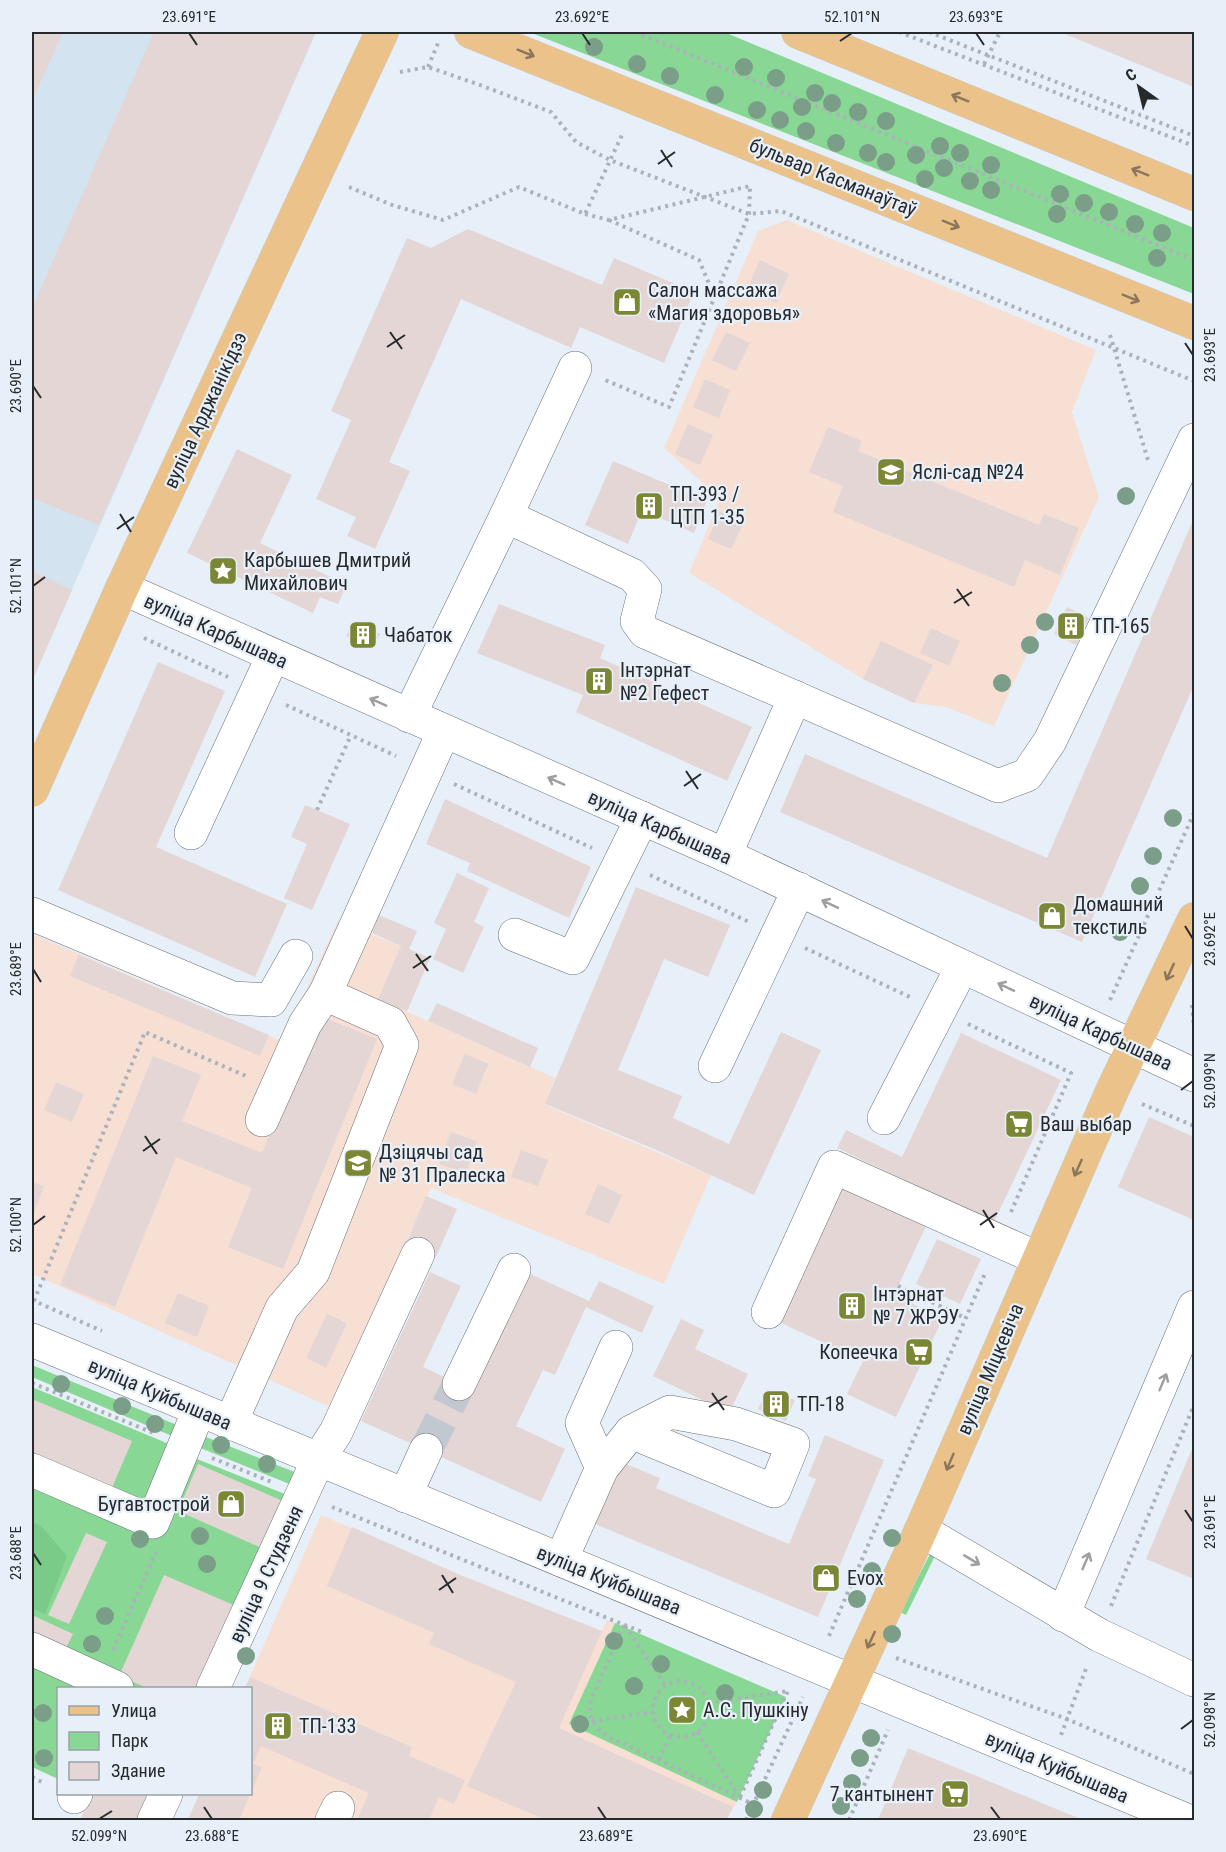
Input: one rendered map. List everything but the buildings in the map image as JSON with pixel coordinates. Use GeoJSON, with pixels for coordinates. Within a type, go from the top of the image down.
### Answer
{"type":"FeatureCollection","features":[{"type":"Feature","properties":{"kind":"main road","name":"бульвар Касманаўтаў"},"geometry":{"type":"LineString","coordinates":[[471,32],[1194,323]]}},
{"type":"Feature","properties":{"kind":"main road"},"geometry":{"type":"LineString","coordinates":[[798,32],[1194,194]]}},
{"type":"Feature","properties":{"kind":"main road","name":"вуліца Арджанікідзэ"},"geometry":{"type":"LineString","coordinates":[[32,790],[122,588],[376,45]]}},
{"type":"Feature","properties":{"kind":"main road","name":"вуліца Міцкевіча"},"geometry":{"type":"LineString","coordinates":[[788,1821],[921,1530],[1037,1258],[1112,1091],[1135,1048],[1194,919]]}},
{"type":"Feature","properties":{"kind":"street"},"geometry":{"type":"LineString","coordinates":[[409,716],[575,368]]}},
{"type":"Feature","properties":{"kind":"street"},"geometry":{"type":"LineString","coordinates":[[506,516],[632,575],[645,589],[637,621],[645,632],[998,786],[1027,775],[1050,741],[1194,440]]}},
{"type":"Feature","properties":{"kind":"street","name":"вуліца Карбышава"},"geometry":{"type":"LineString","coordinates":[[122,588],[725,855],[1194,1074]]}},
{"type":"Feature","properties":{"kind":"street"},"geometry":{"type":"LineString","coordinates":[[192,833],[273,656]]}},
{"type":"Feature","properties":{"kind":"street"},"geometry":{"type":"LineString","coordinates":[[725,855],[795,697]]}},
{"type":"Feature","properties":{"kind":"street"},"geometry":{"type":"LineString","coordinates":[[262,1120],[304,1024],[325,994],[444,731]]}},
{"type":"Feature","properties":{"kind":"street"},"geometry":{"type":"LineString","coordinates":[[515,935],[573,958],[642,818]]}},
{"type":"Feature","properties":{"kind":"street"},"geometry":{"type":"LineString","coordinates":[[715,1066],[799,890]]}},
{"type":"Feature","properties":{"kind":"street"},"geometry":{"type":"LineString","coordinates":[[32,914],[232,998],[271,1000],[296,956]]}},
{"type":"Feature","properties":{"kind":"street"},"geometry":{"type":"LineString","coordinates":[[884,1118],[962,967]]}},
{"type":"Feature","properties":{"kind":"street"},"geometry":{"type":"LineString","coordinates":[[230,1424],[282,1308],[313,1272],[402,1046],[390,1023],[325,994]]}},
{"type":"Feature","properties":{"kind":"street"},"geometry":{"type":"LineString","coordinates":[[768,1312],[834,1167],[1037,1258]]}},
{"type":"Feature","properties":{"kind":"street","name":"вуліца 9 Студзеня"},"geometry":{"type":"LineString","coordinates":[[214,1687],[318,1460],[336,1432],[418,1254]]}},
{"type":"Feature","properties":{"kind":"street"},"geometry":{"type":"LineString","coordinates":[[459,1383],[514,1269]]}},
{"type":"Feature","properties":{"kind":"street"},"geometry":{"type":"LineString","coordinates":[[1063,1614],[1191,1324]]}},
{"type":"Feature","properties":{"kind":"street","name":"вуліца Куйбышава"},"geometry":{"type":"LineString","coordinates":[[32,1340],[815,1666],[852,1679],[1140,1812],[1186,1821]]}},
{"type":"Feature","properties":{"kind":"street"},"geometry":{"type":"LineString","coordinates":[[602,1467],[582,1423],[616,1347]]}},
{"type":"Feature","properties":{"kind":"street"},"geometry":{"type":"LineString","coordinates":[[32,1470],[153,1522],[199,1410]]}},
{"type":"Feature","properties":{"kind":"street"},"geometry":{"type":"LineString","coordinates":[[561,1560],[602,1467],[631,1432]]}},
{"type":"Feature","properties":{"kind":"street"},"geometry":{"type":"LineString","coordinates":[[405,1496],[426,1450]]}},
{"type":"Feature","properties":{"kind":"street"},"geometry":{"type":"LineString","coordinates":[[921,1530],[1099,1635],[1194,1680]]}},
{"type":"Feature","properties":{"kind":"street"},"geometry":{"type":"LineString","coordinates":[[32,1649],[109,1684]]}},
{"type":"Feature","properties":{"kind":"street"},"geometry":{"type":"LineString","coordinates":[[154,1821],[166,1795]]}},
{"type":"Feature","properties":{"kind":"path"},"geometry":{"type":"LineString","coordinates":[[428,67],[443,32]]}},
{"type":"Feature","properties":{"kind":"path"},"geometry":{"type":"LineString","coordinates":[[635,32],[1194,260]]}},
{"type":"Feature","properties":{"kind":"path"},"geometry":{"type":"LineString","coordinates":[[898,32],[1194,146]]}},
{"type":"Feature","properties":{"kind":"path"},"geometry":{"type":"LineString","coordinates":[[930,32],[1194,136]]}},
{"type":"Feature","properties":{"kind":"path"},"geometry":{"type":"LineString","coordinates":[[984,64],[1000,32]]}},
{"type":"Feature","properties":{"kind":"path"},"geometry":{"type":"LineString","coordinates":[[376,45],[399,73],[428,67],[551,112],[576,142],[610,160],[749,214],[781,210],[1194,381]]}},
{"type":"Feature","properties":{"kind":"path"},"geometry":{"type":"LineString","coordinates":[[585,214],[622,135]]}},
{"type":"Feature","properties":{"kind":"path"},"geometry":{"type":"LineString","coordinates":[[575,368],[669,407],[749,214],[750,186],[609,220]]}},
{"type":"Feature","properties":{"kind":"path"},"geometry":{"type":"LineString","coordinates":[[349,187],[392,206],[442,220],[519,187],[585,214],[609,220],[699,260],[716,298]]}},
{"type":"Feature","properties":{"kind":"path"},"geometry":{"type":"LineString","coordinates":[[1110,335],[1163,506]]}},
{"type":"Feature","properties":{"kind":"path"},"geometry":{"type":"LineString","coordinates":[[317,810],[351,735]]}},
{"type":"Feature","properties":{"kind":"path"},"geometry":{"type":"LineString","coordinates":[[1110,1001],[1194,813]]}},
{"type":"Feature","properties":{"kind":"path"},"geometry":{"type":"LineString","coordinates":[[1192,1001],[1194,1028]]}},
{"type":"Feature","properties":{"kind":"path"},"geometry":{"type":"LineString","coordinates":[[34,1301],[145,1032],[276,1089]]}},
{"type":"Feature","properties":{"kind":"path"},"geometry":{"type":"LineString","coordinates":[[778,1686],[802,1696],[1071,1073]]}},
{"type":"Feature","properties":{"kind":"path"},"geometry":{"type":"LineString","coordinates":[[1141,1104],[1194,1126]]}},
{"type":"Feature","properties":{"kind":"path"},"geometry":{"type":"LineString","coordinates":[[898,1286],[965,1318]]}},
{"type":"Feature","properties":{"kind":"path"},"geometry":{"type":"LineString","coordinates":[[32,1383],[646,1634]]}},
{"type":"Feature","properties":{"kind":"path"},"geometry":{"type":"LineString","coordinates":[[1194,1405],[1099,1635],[1067,1719],[1194,1774]]}},
{"type":"Feature","properties":{"kind":"path"},"geometry":{"type":"LineString","coordinates":[[109,1684],[157,1550],[153,1522]]}},
{"type":"Feature","properties":{"kind":"path"},"geometry":{"type":"LineString","coordinates":[[624,1625],[665,1685]]}},
{"type":"Feature","properties":{"kind":"path"},"geometry":{"type":"LineString","coordinates":[[624,1625],[591,1700],[589,1707],[592,1720],[611,1738],[753,1804]]}},
{"type":"Feature","properties":{"kind":"path"},"geometry":{"type":"LineString","coordinates":[[684,1681],[701,1689],[708,1703],[708,1716],[697,1732],[688,1736],[670,1735],[657,1724],[652,1712],[654,1700],[665,1685],[684,1681]]}},
{"type":"Feature","properties":{"kind":"path"},"geometry":{"type":"LineString","coordinates":[[708,1703],[789,1691]]}},
{"type":"Feature","properties":{"kind":"path"},"geometry":{"type":"LineString","coordinates":[[740,1797],[789,1691]]}},
{"type":"Feature","properties":{"kind":"path"},"geometry":{"type":"LineString","coordinates":[[592,1720],[652,1712]]}},
{"type":"Feature","properties":{"kind":"path"},"geometry":{"type":"LineString","coordinates":[[849,1821],[890,1726]]}},
{"type":"Feature","properties":{"kind":"path"},"geometry":{"type":"LineString","coordinates":[[697,1732],[740,1797]]}},
{"type":"Feature","properties":{"kind":"path"},"geometry":{"type":"LineString","coordinates":[[659,1760],[670,1735]]}},
{"type":"Feature","properties":{"kind":"shaded area"},"geometry":{"type":"Polygon","coordinates":[[[32,32],[316,32],[32,681],[32,32]]]}},
{"type":"Feature","properties":{"kind":"shaded area","name":"Яслі-сад №24"},"geometry":{"type":"Polygon","coordinates":[[[787,220],[1096,350],[1072,412],[1099,497],[994,726],[946,707],[914,703],[863,679],[689,573],[720,499],[664,448],[758,231],[787,220]]]}},
{"type":"Feature","properties":{"kind":"shaded area","name":"Дзіцячы сад № 31 Пралеска"},"geometry":{"type":"Polygon","coordinates":[[[338,921],[430,958],[407,1012],[555,1078],[545,1105],[711,1175],[664,1284],[431,1188],[330,1407],[32,1274],[32,942],[35,935],[282,1041],[338,921]]]}},
{"type":"Feature","properties":{"kind":"shaded area"},"geometry":{"type":"Polygon","coordinates":[[[321,1515],[460,1575],[602,1631],[607,1620],[615,1623],[570,1724],[737,1802],[726,1820],[188,1820],[199,1795],[252,1795],[252,1687],[245,1687],[321,1515]]]}},
{"type":"Feature","properties":{"kind":"green space"},"geometry":{"type":"Polygon","coordinates":[[[529,32],[724,32],[1194,228],[1194,294],[529,32]]]}},
{"type":"Feature","properties":{"kind":"green space"},"geometry":{"type":"Polygon","coordinates":[[[32,1365],[177,1425],[172,1436],[32,1377],[32,1365]]]}},
{"type":"Feature","properties":{"kind":"green space"},"geometry":{"type":"Polygon","coordinates":[[[32,1387],[169,1444],[143,1507],[32,1460],[32,1387]]]}},
{"type":"Feature","properties":{"kind":"green space"},"geometry":{"type":"Polygon","coordinates":[[[198,1434],[297,1473],[292,1485],[193,1445],[198,1434]]]}},
{"type":"Feature","properties":{"kind":"green space"},"geometry":{"type":"Polygon","coordinates":[[[192,1457],[290,1496],[203,1687],[132,1687],[32,1638],[32,1484],[157,1534],[192,1457]]]}},
{"type":"Feature","properties":{"kind":"green space"},"geometry":{"type":"Polygon","coordinates":[[[32,1522],[41,1526],[67,1556],[45,1614],[32,1608],[32,1522]]]}},
{"type":"Feature","properties":{"kind":"green space"},"geometry":{"type":"Polygon","coordinates":[[[930,1554],[935,1556],[906,1615],[900,1612],[930,1554]]]}},
{"type":"Feature","properties":{"kind":"green space"},"geometry":{"type":"Polygon","coordinates":[[[615,1623],[786,1697],[737,1802],[569,1724],[615,1623]]]}},
{"type":"Feature","properties":{"kind":"green space"},"geometry":{"type":"Polygon","coordinates":[[[32,1656],[103,1687],[57,1687],[57,1779],[32,1767],[32,1656]]]}},
{"type":"Feature","properties":{"kind":"tunnel"},"geometry":{"type":"LineString","coordinates":[[426,1450],[459,1384]]}},
{"type":"Feature","properties":{"kind":"place","name":"Салон массажа «Магия здоровья»"},"geometry":{"type":"Point","coordinates":[627,302]}},
{"type":"Feature","properties":{"kind":"place","name":"Яслі-сад №24"},"geometry":{"type":"Point","coordinates":[891,472]}},
{"type":"Feature","properties":{"kind":"place","name":"ТП-393 / ЦТП 1-35"},"geometry":{"type":"Point","coordinates":[649,506]}},
{"type":"Feature","properties":{"kind":"place","name":"Карбышев Дмитрий Михайлович"},"geometry":{"type":"Point","coordinates":[223,571]}},
{"type":"Feature","properties":{"kind":"place","name":"ТП-165"},"geometry":{"type":"Point","coordinates":[1071,626]}},
{"type":"Feature","properties":{"kind":"place","name":"Чабаток"},"geometry":{"type":"Point","coordinates":[363,635]}},
{"type":"Feature","properties":{"kind":"place","name":"Інтэрнат №2 Гефест"},"geometry":{"type":"Point","coordinates":[599,681]}},
{"type":"Feature","properties":{"kind":"place","name":"Домашний текстиль"},"geometry":{"type":"Point","coordinates":[1052,916]}},
{"type":"Feature","properties":{"kind":"place","name":"Ваш выбар"},"geometry":{"type":"Point","coordinates":[1019,1124]}},
{"type":"Feature","properties":{"kind":"place","name":"Дзіцячы сад № 31 Пралеска"},"geometry":{"type":"Point","coordinates":[358,1163]}},
{"type":"Feature","properties":{"kind":"place","name":"Інтэрнат № 7 ЖРЭУ"},"geometry":{"type":"Point","coordinates":[852,1306]}},
{"type":"Feature","properties":{"kind":"place","name":"Копеечка"},"geometry":{"type":"Point","coordinates":[919,1352]}},
{"type":"Feature","properties":{"kind":"place","name":"ТП-18"},"geometry":{"type":"Point","coordinates":[776,1404]}},
{"type":"Feature","properties":{"kind":"place","name":"Бугавтострой"},"geometry":{"type":"Point","coordinates":[231,1504]}},
{"type":"Feature","properties":{"kind":"place","name":"Evox"},"geometry":{"type":"Point","coordinates":[826,1578]}},
{"type":"Feature","properties":{"kind":"place","name":"А.С. Пушкіну"},"geometry":{"type":"Point","coordinates":[682,1710]}},
{"type":"Feature","properties":{"kind":"place","name":"ТП-133"},"geometry":{"type":"Point","coordinates":[278,1726]}},
{"type":"Feature","properties":{"kind":"place","name":"7 кантынент"},"geometry":{"type":"Point","coordinates":[955,1794]}}]}
